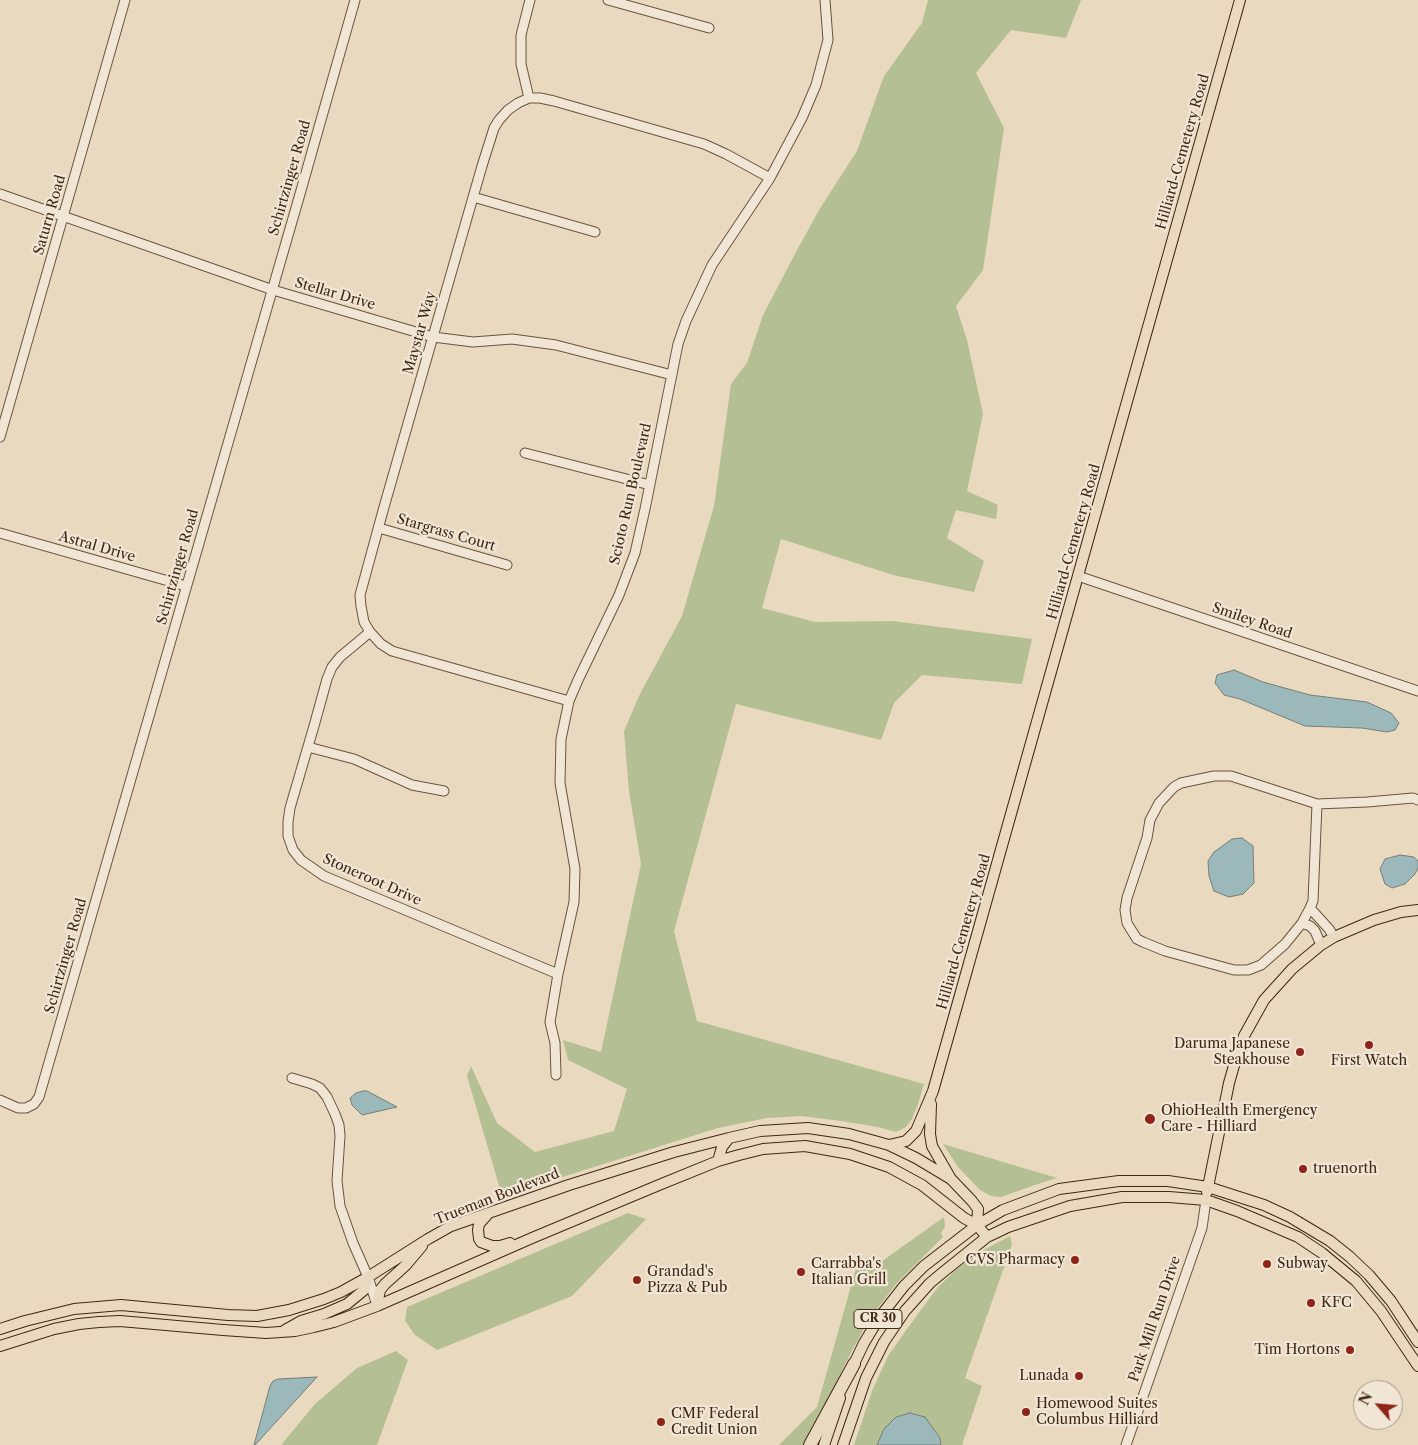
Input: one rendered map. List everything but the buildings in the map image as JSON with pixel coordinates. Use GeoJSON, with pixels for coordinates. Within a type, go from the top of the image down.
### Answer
{"type":"FeatureCollection","features":[{"type":"Feature","properties":{"kind":"highway"},"geometry":{"type":"LineString","coordinates":[[810,1445],[854,1364]]}},
{"type":"Feature","properties":{"kind":"main road","name":"Hilliard-Cemetery Road"},"geometry":{"type":"LineString","coordinates":[[889,1145],[906,1141],[916,1131],[933,1091],[1240,0]]}},
{"type":"Feature","properties":{"kind":"main road"},"geometry":{"type":"LineString","coordinates":[[1206,1200],[1230,1083],[1244,1036],[1264,1000],[1292,969],[1321,945],[1334,937],[1374,920],[1401,912],[1418,910]]}},
{"type":"Feature","properties":{"kind":"main road","name":"Hilliard-Cemetery Road"},"geometry":{"type":"LineString","coordinates":[[933,1091],[930,1134],[932,1146],[951,1179]]}},
{"type":"Feature","properties":{"kind":"main road","name":"Trueman Boulevard"},"geometry":{"type":"LineString","coordinates":[[0,1329],[74,1309],[121,1305],[257,1316],[289,1310],[341,1292],[451,1226],[569,1185],[674,1152],[760,1131],[808,1128],[849,1134],[889,1145],[916,1158],[951,1179],[978,1209],[977,1225]]}},
{"type":"Feature","properties":{"kind":"main road"},"geometry":{"type":"LineString","coordinates":[[718,1161],[722,1147],[729,1138]]}},
{"type":"Feature","properties":{"kind":"main road","name":"Trueman Boulevard"},"geometry":{"type":"LineString","coordinates":[[0,1346],[54,1329],[100,1322],[120,1321],[266,1333],[294,1331],[320,1326],[377,1306],[659,1184],[718,1161],[763,1150],[805,1146],[850,1154],[889,1167],[922,1185],[964,1218],[977,1225],[986,1237]]}},
{"type":"Feature","properties":{"kind":"main road"},"geometry":{"type":"LineString","coordinates":[[977,1225],[1003,1210],[1059,1189],[1119,1181],[1146,1180],[1208,1187],[1264,1205],[1330,1241],[1369,1275],[1390,1301],[1418,1342]]}},
{"type":"Feature","properties":{"kind":"main road"},"geometry":{"type":"LineString","coordinates":[[986,1237],[1008,1227],[1070,1206],[1122,1197],[1169,1197],[1206,1200],[1226,1206],[1286,1231],[1322,1253],[1356,1281],[1381,1311],[1418,1366]]}},
{"type":"Feature","properties":{"kind":"main road"},"geometry":{"type":"LineString","coordinates":[[488,1214],[478,1230],[479,1239],[486,1244],[500,1246],[532,1238]]}},
{"type":"Feature","properties":{"kind":"main road","name":"CR 30"},"geometry":{"type":"LineString","coordinates":[[824,1445],[842,1392],[854,1364],[879,1318],[904,1286],[924,1266],[977,1225]]}},
{"type":"Feature","properties":{"kind":"main road","name":"CR 30"},"geometry":{"type":"LineString","coordinates":[[843,1445],[866,1378],[893,1328],[905,1311],[930,1283],[986,1237]]}},
{"type":"Feature","properties":{"kind":"main road"},"geometry":{"type":"LineString","coordinates":[[377,1306],[380,1290],[406,1265],[428,1239]]}},
{"type":"Feature","properties":{"kind":"main road"},"geometry":{"type":"LineString","coordinates":[[282,1332],[301,1321],[324,1314],[355,1299],[364,1290],[368,1277]]}},
{"type":"Feature","properties":{"kind":"street","name":"Saturn Road"},"geometry":{"type":"LineString","coordinates":[[0,437],[125,0]]}},
{"type":"Feature","properties":{"kind":"street","name":"Schirtzinger Road"},"geometry":{"type":"LineString","coordinates":[[0,1100],[18,1108],[26,1108],[34,1104],[39,1097],[108,863],[355,0]]}},
{"type":"Feature","properties":{"kind":"street"},"geometry":{"type":"LineString","coordinates":[[530,0],[521,35],[520,52],[529,98],[554,101],[683,137],[726,154],[770,178]]}},
{"type":"Feature","properties":{"kind":"street"},"geometry":{"type":"LineString","coordinates":[[608,0],[708,28]]}},
{"type":"Feature","properties":{"kind":"street","name":"Scioto Run Boulevard"},"geometry":{"type":"LineString","coordinates":[[556,1075],[555,1043],[550,1022],[558,974],[574,902],[575,869],[560,783],[561,739],[569,702],[619,595],[635,553],[678,344],[686,321],[712,265],[770,178],[802,118],[816,85],[828,40],[825,0]]}},
{"type":"Feature","properties":{"kind":"street","name":"Maystar Way"},"geometry":{"type":"LineString","coordinates":[[529,98],[508,110],[494,128],[360,595],[362,614],[370,632],[380,644],[392,651],[569,702]]}},
{"type":"Feature","properties":{"kind":"street","name":"Stellar Drive"},"geometry":{"type":"LineString","coordinates":[[0,194],[272,290],[433,337],[472,342],[512,338],[556,345],[672,375]]}},
{"type":"Feature","properties":{"kind":"street"},"geometry":{"type":"LineString","coordinates":[[473,197],[595,232]]}},
{"type":"Feature","properties":{"kind":"street"},"geometry":{"type":"LineString","coordinates":[[525,453],[650,485]]}},
{"type":"Feature","properties":{"kind":"street","name":"Stargrass Court"},"geometry":{"type":"LineString","coordinates":[[379,528],[507,565]]}},
{"type":"Feature","properties":{"kind":"street","name":"Astral Drive"},"geometry":{"type":"LineString","coordinates":[[0,534],[186,586]]}},
{"type":"Feature","properties":{"kind":"street","name":"Smiley Road"},"geometry":{"type":"LineString","coordinates":[[1078,576],[1418,691]]}},
{"type":"Feature","properties":{"kind":"street","name":"Stoneroot Drive"},"geometry":{"type":"LineString","coordinates":[[370,632],[340,657],[332,667],[327,679],[290,808],[288,836],[293,850],[302,860],[324,876],[558,974]]}},
{"type":"Feature","properties":{"kind":"street"},"geometry":{"type":"LineString","coordinates":[[308,747],[354,759],[412,784],[444,791]]}},
{"type":"Feature","properties":{"kind":"street"},"geometry":{"type":"LineString","coordinates":[[1317,804],[1312,901],[1310,908],[1302,923],[1285,944],[1261,965],[1248,970],[1234,970],[1165,951],[1142,942],[1133,934],[1125,910],[1152,814],[1158,802],[1174,787],[1185,781],[1214,776],[1231,776],[1317,804],[1414,798],[1418,800]]}},
{"type":"Feature","properties":{"kind":"street"},"geometry":{"type":"LineString","coordinates":[[1310,908],[1334,937]]}},
{"type":"Feature","properties":{"kind":"street"},"geometry":{"type":"LineString","coordinates":[[1302,923],[1310,926],[1315,931],[1321,945]]}},
{"type":"Feature","properties":{"kind":"street"},"geometry":{"type":"LineString","coordinates":[[292,1078],[320,1088],[327,1097],[335,1114],[340,1136],[337,1181],[340,1206],[368,1277],[377,1306]]}},
{"type":"Feature","properties":{"kind":"street","name":"Park Mill Run Drive"},"geometry":{"type":"LineString","coordinates":[[1126,1445],[1202,1228],[1206,1200]]}},
{"type":"Feature","properties":{"kind":"green space"},"geometry":{"type":"Polygon","coordinates":[[[928,0],[1081,0],[1066,38],[1011,30],[976,73],[1004,128],[983,270],[956,306],[967,340],[983,414],[967,491],[998,505],[996,519],[956,510],[947,538],[984,561],[974,592],[893,575],[781,539],[762,608],[815,622],[893,621],[1032,639],[1022,684],[922,675],[894,703],[881,740],[736,704],[674,931],[697,1021],[924,1084],[918,1104],[912,1119],[906,1127],[896,1132],[878,1127],[801,1116],[767,1118],[718,1128],[502,1196],[467,1076],[471,1066],[497,1123],[535,1152],[614,1131],[627,1089],[568,1060],[563,1040],[601,1052],[641,864],[629,791],[624,731],[640,694],[682,616],[714,506],[731,384],[747,363],[763,315],[795,254],[819,210],[857,151],[884,76],[922,23],[928,0]]]}},
{"type":"Feature","properties":{"kind":"green space"},"geometry":{"type":"Polygon","coordinates":[[[943,1144],[1057,1178],[1001,1197],[991,1196],[980,1190],[958,1167],[943,1144]]]}},
{"type":"Feature","properties":{"kind":"green space"},"geometry":{"type":"Polygon","coordinates":[[[628,1213],[646,1219],[572,1296],[437,1350],[415,1335],[405,1321],[407,1307],[628,1213]]]}},
{"type":"Feature","properties":{"kind":"green space"},"geometry":{"type":"Polygon","coordinates":[[[944,1217],[945,1227],[941,1233],[943,1237],[896,1284],[868,1321],[845,1364],[815,1430],[804,1445],[779,1445],[817,1407],[858,1261],[878,1264],[944,1217]]]}},
{"type":"Feature","properties":{"kind":"green space"},"geometry":{"type":"Polygon","coordinates":[[[1010,1236],[1012,1245],[965,1378],[982,1386],[962,1445],[854,1445],[872,1391],[888,1356],[917,1315],[938,1287],[956,1270],[980,1252],[1010,1236]]]}},
{"type":"Feature","properties":{"kind":"green space"},"geometry":{"type":"Polygon","coordinates":[[[396,1351],[408,1360],[377,1445],[281,1445],[315,1404],[357,1368],[396,1351]]]}},
{"type":"Feature","properties":{"kind":"water"},"geometry":{"type":"Polygon","coordinates":[[[1234,670],[1263,682],[1310,695],[1367,702],[1391,713],[1399,723],[1395,730],[1387,732],[1362,728],[1305,726],[1240,699],[1224,695],[1215,683],[1217,675],[1234,670]]]}},
{"type":"Feature","properties":{"kind":"water"},"geometry":{"type":"Polygon","coordinates":[[[1242,838],[1253,846],[1254,883],[1243,894],[1229,897],[1214,891],[1209,876],[1208,861],[1214,852],[1232,839],[1242,838]]]}},
{"type":"Feature","properties":{"kind":"water"},"geometry":{"type":"Polygon","coordinates":[[[1400,855],[1414,857],[1418,861],[1418,868],[1405,884],[1392,888],[1385,884],[1380,869],[1385,859],[1400,855]]]}},
{"type":"Feature","properties":{"kind":"water"},"geometry":{"type":"Polygon","coordinates":[[[367,1091],[397,1107],[362,1115],[352,1105],[350,1098],[356,1093],[367,1091]]]}},
{"type":"Feature","properties":{"kind":"water"},"geometry":{"type":"Polygon","coordinates":[[[317,1377],[254,1445],[273,1381],[278,1379],[317,1377]]]}},
{"type":"Feature","properties":{"kind":"water"},"geometry":{"type":"Polygon","coordinates":[[[910,1413],[925,1417],[940,1438],[941,1445],[877,1445],[884,1429],[896,1417],[910,1413]]]}},
{"type":"Feature","properties":{"kind":"place","name":"First Watch"},"geometry":{"type":"Point","coordinates":[1369,1045]}},
{"type":"Feature","properties":{"kind":"place","name":"Daruma Japanese Steakhouse"},"geometry":{"type":"Point","coordinates":[1300,1052]}},
{"type":"Feature","properties":{"kind":"place","name":"OhioHealth Emergency Care - Hilliard"},"geometry":{"type":"Point","coordinates":[1150,1119]}},
{"type":"Feature","properties":{"kind":"place","name":"truenorth"},"geometry":{"type":"Point","coordinates":[1303,1169]}},
{"type":"Feature","properties":{"kind":"place","name":"CVS Pharmacy"},"geometry":{"type":"Point","coordinates":[1075,1260]}},
{"type":"Feature","properties":{"kind":"place","name":"Subway"},"geometry":{"type":"Point","coordinates":[1267,1264]}},
{"type":"Feature","properties":{"kind":"place","name":"Carrabba's Italian Grill"},"geometry":{"type":"Point","coordinates":[801,1272]}},
{"type":"Feature","properties":{"kind":"place","name":"Grandad's Pizza & Pub"},"geometry":{"type":"Point","coordinates":[637,1280]}},
{"type":"Feature","properties":{"kind":"place","name":"KFC"},"geometry":{"type":"Point","coordinates":[1311,1303]}},
{"type":"Feature","properties":{"kind":"place","name":"Tim Hortons"},"geometry":{"type":"Point","coordinates":[1350,1350]}},
{"type":"Feature","properties":{"kind":"place","name":"Lunada"},"geometry":{"type":"Point","coordinates":[1079,1376]}},
{"type":"Feature","properties":{"kind":"place","name":"Homewood Suites Columbus Hilliard"},"geometry":{"type":"Point","coordinates":[1026,1412]}},
{"type":"Feature","properties":{"kind":"place","name":"CMF Federal Credit Union"},"geometry":{"type":"Point","coordinates":[661,1422]}}]}
